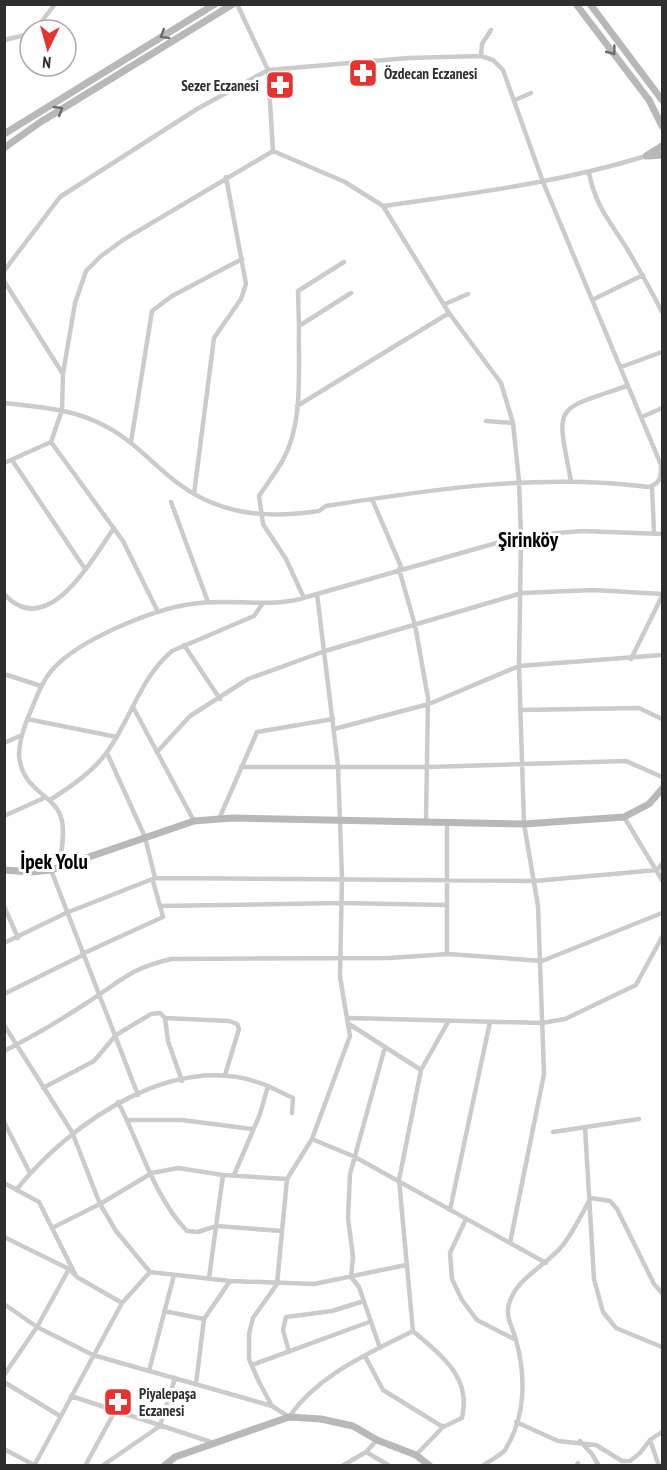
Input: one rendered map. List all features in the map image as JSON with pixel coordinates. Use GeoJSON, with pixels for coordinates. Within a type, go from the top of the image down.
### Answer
{"type":"FeatureCollection","features":[{"type":"Feature","properties":{"kind":"street"},"geometry":{"type":"LineString","coordinates":[[44,18],[55,4]]}},
{"type":"Feature","properties":{"kind":"street"},"geometry":{"type":"LineString","coordinates":[[4,134],[214,4]]}},
{"type":"Feature","properties":{"kind":"street"},"geometry":{"type":"LineString","coordinates":[[4,148],[21,134],[235,4],[268,70],[273,151]]}},
{"type":"Feature","properties":{"kind":"street"},"geometry":{"type":"LineString","coordinates":[[576,4],[649,100],[663,126]]}},
{"type":"Feature","properties":{"kind":"street"},"geometry":{"type":"LineString","coordinates":[[590,4],[663,100]]}},
{"type":"Feature","properties":{"kind":"street"},"geometry":{"type":"LineString","coordinates":[[481,56],[482,44],[491,30]]}},
{"type":"Feature","properties":{"kind":"street"},"geometry":{"type":"LineString","coordinates":[[4,271],[60,197],[197,109],[268,70],[408,58],[481,56],[493,60],[503,70],[543,182],[642,417],[661,465],[662,477],[652,486],[572,481],[474,484],[326,506],[319,511],[261,515],[229,510],[194,494],[175,482],[131,442],[96,421],[62,410],[4,403]]}},
{"type":"Feature","properties":{"kind":"street"},"geometry":{"type":"LineString","coordinates":[[515,100],[531,93]]}},
{"type":"Feature","properties":{"kind":"street"},"geometry":{"type":"LineString","coordinates":[[32,115],[39,123]]}},
{"type":"Feature","properties":{"kind":"street"},"geometry":{"type":"LineString","coordinates":[[14,126],[21,134]]}},
{"type":"Feature","properties":{"kind":"street"},"geometry":{"type":"LineString","coordinates":[[646,156],[663,146]]}},
{"type":"Feature","properties":{"kind":"street"},"geometry":{"type":"LineString","coordinates":[[4,463],[51,442],[62,410],[63,374],[79,287],[93,263],[123,240],[273,151]]}},
{"type":"Feature","properties":{"kind":"street"},"geometry":{"type":"LineString","coordinates":[[273,151],[345,182],[383,206],[449,313],[501,383],[513,423],[519,481],[521,536],[522,593],[519,666],[524,824],[535,881],[542,961],[544,1074],[510,1243]]}},
{"type":"Feature","properties":{"kind":"street"},"geometry":{"type":"LineString","coordinates":[[383,206],[543,182],[589,173],[646,156],[663,155]]}},
{"type":"Feature","properties":{"kind":"street"},"geometry":{"type":"LineString","coordinates":[[589,173],[594,198],[604,217],[643,275],[663,312]]}},
{"type":"Feature","properties":{"kind":"street"},"geometry":{"type":"LineString","coordinates":[[194,494],[212,347],[218,330],[245,291],[245,274],[226,177]]}},
{"type":"Feature","properties":{"kind":"street"},"geometry":{"type":"LineString","coordinates":[[131,442],[152,311],[172,296],[242,259]]}},
{"type":"Feature","properties":{"kind":"street"},"geometry":{"type":"LineString","coordinates":[[304,598],[286,559],[266,530],[261,515],[259,496],[283,459],[292,434],[297,406],[298,291],[344,262]]}},
{"type":"Feature","properties":{"kind":"street"},"geometry":{"type":"LineString","coordinates":[[594,299],[643,275]]}},
{"type":"Feature","properties":{"kind":"street"},"geometry":{"type":"LineString","coordinates":[[4,281],[63,374]]}},
{"type":"Feature","properties":{"kind":"street"},"geometry":{"type":"LineString","coordinates":[[299,326],[351,293]]}},
{"type":"Feature","properties":{"kind":"street"},"geometry":{"type":"LineString","coordinates":[[445,304],[468,294]]}},
{"type":"Feature","properties":{"kind":"street"},"geometry":{"type":"LineString","coordinates":[[297,406],[449,313]]}},
{"type":"Feature","properties":{"kind":"street"},"geometry":{"type":"LineString","coordinates":[[621,367],[663,352]]}},
{"type":"Feature","properties":{"kind":"street"},"geometry":{"type":"LineString","coordinates":[[572,481],[560,425],[564,413],[580,401],[627,386]]}},
{"type":"Feature","properties":{"kind":"street"},"geometry":{"type":"LineString","coordinates":[[642,417],[663,408]]}},
{"type":"Feature","properties":{"kind":"street"},"geometry":{"type":"LineString","coordinates":[[486,421],[513,423]]}},
{"type":"Feature","properties":{"kind":"street"},"geometry":{"type":"LineString","coordinates":[[51,442],[123,541],[158,612]]}},
{"type":"Feature","properties":{"kind":"street"},"geometry":{"type":"LineString","coordinates":[[12,460],[85,568]]}},
{"type":"Feature","properties":{"kind":"street"},"geometry":{"type":"LineString","coordinates":[[652,486],[654,533]]}},
{"type":"Feature","properties":{"kind":"street"},"geometry":{"type":"LineString","coordinates":[[372,499],[400,569],[415,625],[429,704],[426,822]]}},
{"type":"Feature","properties":{"kind":"street"},"geometry":{"type":"LineString","coordinates":[[171,502],[208,602]]}},
{"type":"Feature","properties":{"kind":"street"},"geometry":{"type":"LineString","coordinates":[[4,594],[22,608],[32,610],[44,608],[58,601],[114,528]]}},
{"type":"Feature","properties":{"kind":"street"},"geometry":{"type":"LineString","coordinates":[[138,1095],[66,913],[55,868],[63,824],[50,800],[44,798],[32,787],[23,770],[20,755],[22,735],[41,686],[52,670],[69,656],[121,627],[158,612],[208,602],[263,603],[304,598],[521,536],[582,531],[663,534]]}},
{"type":"Feature","properties":{"kind":"street"},"geometry":{"type":"LineString","coordinates":[[157,752],[190,716],[255,676],[325,651],[522,593],[593,590],[663,595],[631,659]]}},
{"type":"Feature","properties":{"kind":"street"},"geometry":{"type":"LineString","coordinates":[[272,1406],[252,1365],[249,1334],[253,1318],[277,1284],[287,1179],[312,1139],[350,1036],[349,1018],[340,977],[342,878],[338,766],[316,594]]}},
{"type":"Feature","properties":{"kind":"street"},"geometry":{"type":"LineString","coordinates":[[50,800],[92,770],[107,753],[151,671],[172,651],[254,616],[263,603]]}},
{"type":"Feature","properties":{"kind":"street"},"geometry":{"type":"LineString","coordinates":[[184,645],[220,699]]}},
{"type":"Feature","properties":{"kind":"street"},"geometry":{"type":"LineString","coordinates":[[334,729],[429,704],[519,666],[663,655]]}},
{"type":"Feature","properties":{"kind":"street"},"geometry":{"type":"LineString","coordinates":[[4,675],[41,686]]}},
{"type":"Feature","properties":{"kind":"street"},"geometry":{"type":"LineString","coordinates":[[133,707],[194,821]]}},
{"type":"Feature","properties":{"kind":"street"},"geometry":{"type":"LineString","coordinates":[[520,710],[639,708],[663,719]]}},
{"type":"Feature","properties":{"kind":"street"},"geometry":{"type":"LineString","coordinates":[[27,719],[117,737]]}},
{"type":"Feature","properties":{"kind":"street"},"geometry":{"type":"LineString","coordinates":[[219,819],[257,732],[333,719]]}},
{"type":"Feature","properties":{"kind":"street"},"geometry":{"type":"LineString","coordinates":[[4,743],[22,735]]}},
{"type":"Feature","properties":{"kind":"street"},"geometry":{"type":"LineString","coordinates":[[4,994],[163,917],[145,837],[107,753]]}},
{"type":"Feature","properties":{"kind":"street"},"geometry":{"type":"LineString","coordinates":[[241,767],[429,767],[626,761],[663,777]]}},
{"type":"Feature","properties":{"kind":"street"},"geometry":{"type":"LineString","coordinates":[[4,870],[55,868],[194,821],[219,819],[340,820],[524,824],[624,817],[649,804],[663,789]]}},
{"type":"Feature","properties":{"kind":"street"},"geometry":{"type":"LineString","coordinates":[[4,816],[44,798]]}},
{"type":"Feature","properties":{"kind":"street"},"geometry":{"type":"LineString","coordinates":[[624,817],[663,880]]}},
{"type":"Feature","properties":{"kind":"street"},"geometry":{"type":"LineString","coordinates":[[447,822],[447,954]]}},
{"type":"Feature","properties":{"kind":"street"},"geometry":{"type":"LineString","coordinates":[[4,943],[66,913],[154,880],[342,878],[535,881],[657,870],[663,864]]}},
{"type":"Feature","properties":{"kind":"street"},"geometry":{"type":"LineString","coordinates":[[160,906],[341,903],[447,905]]}},
{"type":"Feature","properties":{"kind":"street"},"geometry":{"type":"LineString","coordinates":[[4,906],[18,938]]}},
{"type":"Feature","properties":{"kind":"street"},"geometry":{"type":"LineString","coordinates":[[4,1051],[16,1046],[98,995],[122,976],[143,966],[171,959],[447,954],[542,961],[663,913]]}},
{"type":"Feature","properties":{"kind":"street"},"geometry":{"type":"LineString","coordinates":[[349,1018],[542,1023],[565,1019],[636,985],[663,937]]}},
{"type":"Feature","properties":{"kind":"street"},"geometry":{"type":"LineString","coordinates":[[43,1088],[94,1061],[116,1035],[151,1014],[160,1013],[165,1018],[168,1041],[182,1081]]}},
{"type":"Feature","properties":{"kind":"street"},"geometry":{"type":"LineString","coordinates":[[165,1018],[229,1021],[237,1024],[239,1029],[225,1075]]}},
{"type":"Feature","properties":{"kind":"street"},"geometry":{"type":"LineString","coordinates":[[416,1455],[443,1427],[462,1418],[464,1400],[454,1368],[413,1331],[399,1180],[421,1070],[448,1022]]}},
{"type":"Feature","properties":{"kind":"street"},"geometry":{"type":"LineString","coordinates":[[450,1210],[490,1022]]}},
{"type":"Feature","properties":{"kind":"street"},"geometry":{"type":"LineString","coordinates":[[4,1024],[72,1132],[100,1204],[116,1231],[150,1272],[230,1281],[314,1284],[406,1265]]}},
{"type":"Feature","properties":{"kind":"street"},"geometry":{"type":"LineString","coordinates":[[349,1024],[421,1070]]}},
{"type":"Feature","properties":{"kind":"street"},"geometry":{"type":"LineString","coordinates":[[380,1348],[369,1322],[359,1287],[351,1277],[353,1257],[348,1218],[350,1174],[385,1047]]}},
{"type":"Feature","properties":{"kind":"street"},"geometry":{"type":"LineString","coordinates":[[16,1190],[72,1132],[118,1102],[182,1081],[234,1075],[268,1086],[293,1098],[292,1113]]}},
{"type":"Feature","properties":{"kind":"street"},"geometry":{"type":"LineString","coordinates":[[234,1175],[260,1114],[268,1086]]}},
{"type":"Feature","properties":{"kind":"street"},"geometry":{"type":"LineString","coordinates":[[118,1102],[178,1222],[187,1231],[198,1232],[216,1226],[282,1231]]}},
{"type":"Feature","properties":{"kind":"street"},"geometry":{"type":"LineString","coordinates":[[553,1132],[639,1119]]}},
{"type":"Feature","properties":{"kind":"street"},"geometry":{"type":"LineString","coordinates":[[127,1120],[182,1120],[252,1129]]}},
{"type":"Feature","properties":{"kind":"street"},"geometry":{"type":"LineString","coordinates":[[4,1122],[30,1173]]}},
{"type":"Feature","properties":{"kind":"street"},"geometry":{"type":"LineString","coordinates":[[585,1127],[594,1279],[603,1312],[616,1328],[663,1347]]}},
{"type":"Feature","properties":{"kind":"street"},"geometry":{"type":"LineString","coordinates":[[312,1139],[355,1157],[399,1180],[546,1263]]}},
{"type":"Feature","properties":{"kind":"street"},"geometry":{"type":"LineString","coordinates":[[52,1228],[100,1204],[152,1173],[178,1168],[223,1175],[287,1179]]}},
{"type":"Feature","properties":{"kind":"street"},"geometry":{"type":"LineString","coordinates":[[209,1278],[223,1175]]}},
{"type":"Feature","properties":{"kind":"street"},"geometry":{"type":"LineString","coordinates":[[4,1183],[39,1202],[77,1277]]}},
{"type":"Feature","properties":{"kind":"street"},"geometry":{"type":"LineString","coordinates":[[482,1466],[504,1451],[524,1395],[516,1340],[508,1319],[508,1307],[512,1295],[518,1284],[546,1263],[564,1243],[591,1198]]}},
{"type":"Feature","properties":{"kind":"street"},"geometry":{"type":"LineString","coordinates":[[591,1198],[610,1201],[617,1209],[654,1284],[663,1293]]}},
{"type":"Feature","properties":{"kind":"street"},"geometry":{"type":"LineString","coordinates":[[466,1219],[450,1253],[452,1279],[462,1300],[477,1320],[516,1340]]}},
{"type":"Feature","properties":{"kind":"street"},"geometry":{"type":"LineString","coordinates":[[4,1237],[69,1269],[77,1277],[122,1303]]}},
{"type":"Feature","properties":{"kind":"street"},"geometry":{"type":"LineString","coordinates":[[4,1375],[37,1327],[69,1269]]}},
{"type":"Feature","properties":{"kind":"street"},"geometry":{"type":"LineString","coordinates":[[4,1449],[34,1465],[122,1303],[150,1272]]}},
{"type":"Feature","properties":{"kind":"street"},"geometry":{"type":"LineString","coordinates":[[149,1371],[174,1275]]}},
{"type":"Feature","properties":{"kind":"street"},"geometry":{"type":"LineString","coordinates":[[196,1384],[204,1319],[230,1281]]}},
{"type":"Feature","properties":{"kind":"street"},"geometry":{"type":"LineString","coordinates":[[289,1352],[283,1330],[286,1317],[332,1311],[364,1301]]}},
{"type":"Feature","properties":{"kind":"street"},"geometry":{"type":"LineString","coordinates":[[4,1304],[37,1327],[93,1354],[272,1406],[290,1417]]}},
{"type":"Feature","properties":{"kind":"street"},"geometry":{"type":"LineString","coordinates":[[164,1311],[204,1319]]}},
{"type":"Feature","properties":{"kind":"street"},"geometry":{"type":"LineString","coordinates":[[252,1365],[369,1322]]}},
{"type":"Feature","properties":{"kind":"street"},"geometry":{"type":"LineString","coordinates":[[290,1417],[312,1389],[364,1356],[413,1331]]}},
{"type":"Feature","properties":{"kind":"street"},"geometry":{"type":"LineString","coordinates":[[364,1356],[382,1390],[443,1427]]}},
{"type":"Feature","properties":{"kind":"street"},"geometry":{"type":"LineString","coordinates":[[102,1466],[160,1426],[175,1378]]}},
{"type":"Feature","properties":{"kind":"street"},"geometry":{"type":"LineString","coordinates":[[4,1382],[60,1416]]}},
{"type":"Feature","properties":{"kind":"street"},"geometry":{"type":"LineString","coordinates":[[71,1396],[214,1443]]}},
{"type":"Feature","properties":{"kind":"street"},"geometry":{"type":"LineString","coordinates":[[85,1466],[115,1411]]}},
{"type":"Feature","properties":{"kind":"street"},"geometry":{"type":"LineString","coordinates":[[164,1466],[175,1457],[290,1417],[321,1419],[353,1426],[377,1440],[416,1455],[430,1466]]}},
{"type":"Feature","properties":{"kind":"street"},"geometry":{"type":"LineString","coordinates":[[516,1422],[558,1441],[596,1444],[622,1461],[630,1461],[650,1440],[663,1432]]}},
{"type":"Feature","properties":{"kind":"street"},"geometry":{"type":"LineString","coordinates":[[342,1466],[366,1452],[377,1440]]}},
{"type":"Feature","properties":{"kind":"street"},"geometry":{"type":"LineString","coordinates":[[650,1440],[659,1466]]}},
{"type":"Feature","properties":{"kind":"street"},"geometry":{"type":"LineString","coordinates":[[579,1442],[592,1454],[599,1466]]}},
{"type":"Feature","properties":{"kind":"street"},"geometry":{"type":"LineString","coordinates":[[366,1452],[390,1466]]}},
{"type":"Feature","properties":{"kind":"place","name":"Özdecan Eczanesi"},"geometry":{"type":"Point","coordinates":[363,73]}},
{"type":"Feature","properties":{"kind":"place","name":"Sezer Eczanesi"},"geometry":{"type":"Point","coordinates":[280,85]}},
{"type":"Feature","properties":{"kind":"place","name":"Piyalepaşa Eczanesi"},"geometry":{"type":"Point","coordinates":[118,1402]}},
{"type":"Feature","properties":{"kind":"district","name":"Şirinköy"},"geometry":{"type":"Point","coordinates":[528,539]}},
{"type":"Feature","properties":{"kind":"district","name":"İpek Yolu"},"geometry":{"type":"Point","coordinates":[54,861]}}]}
